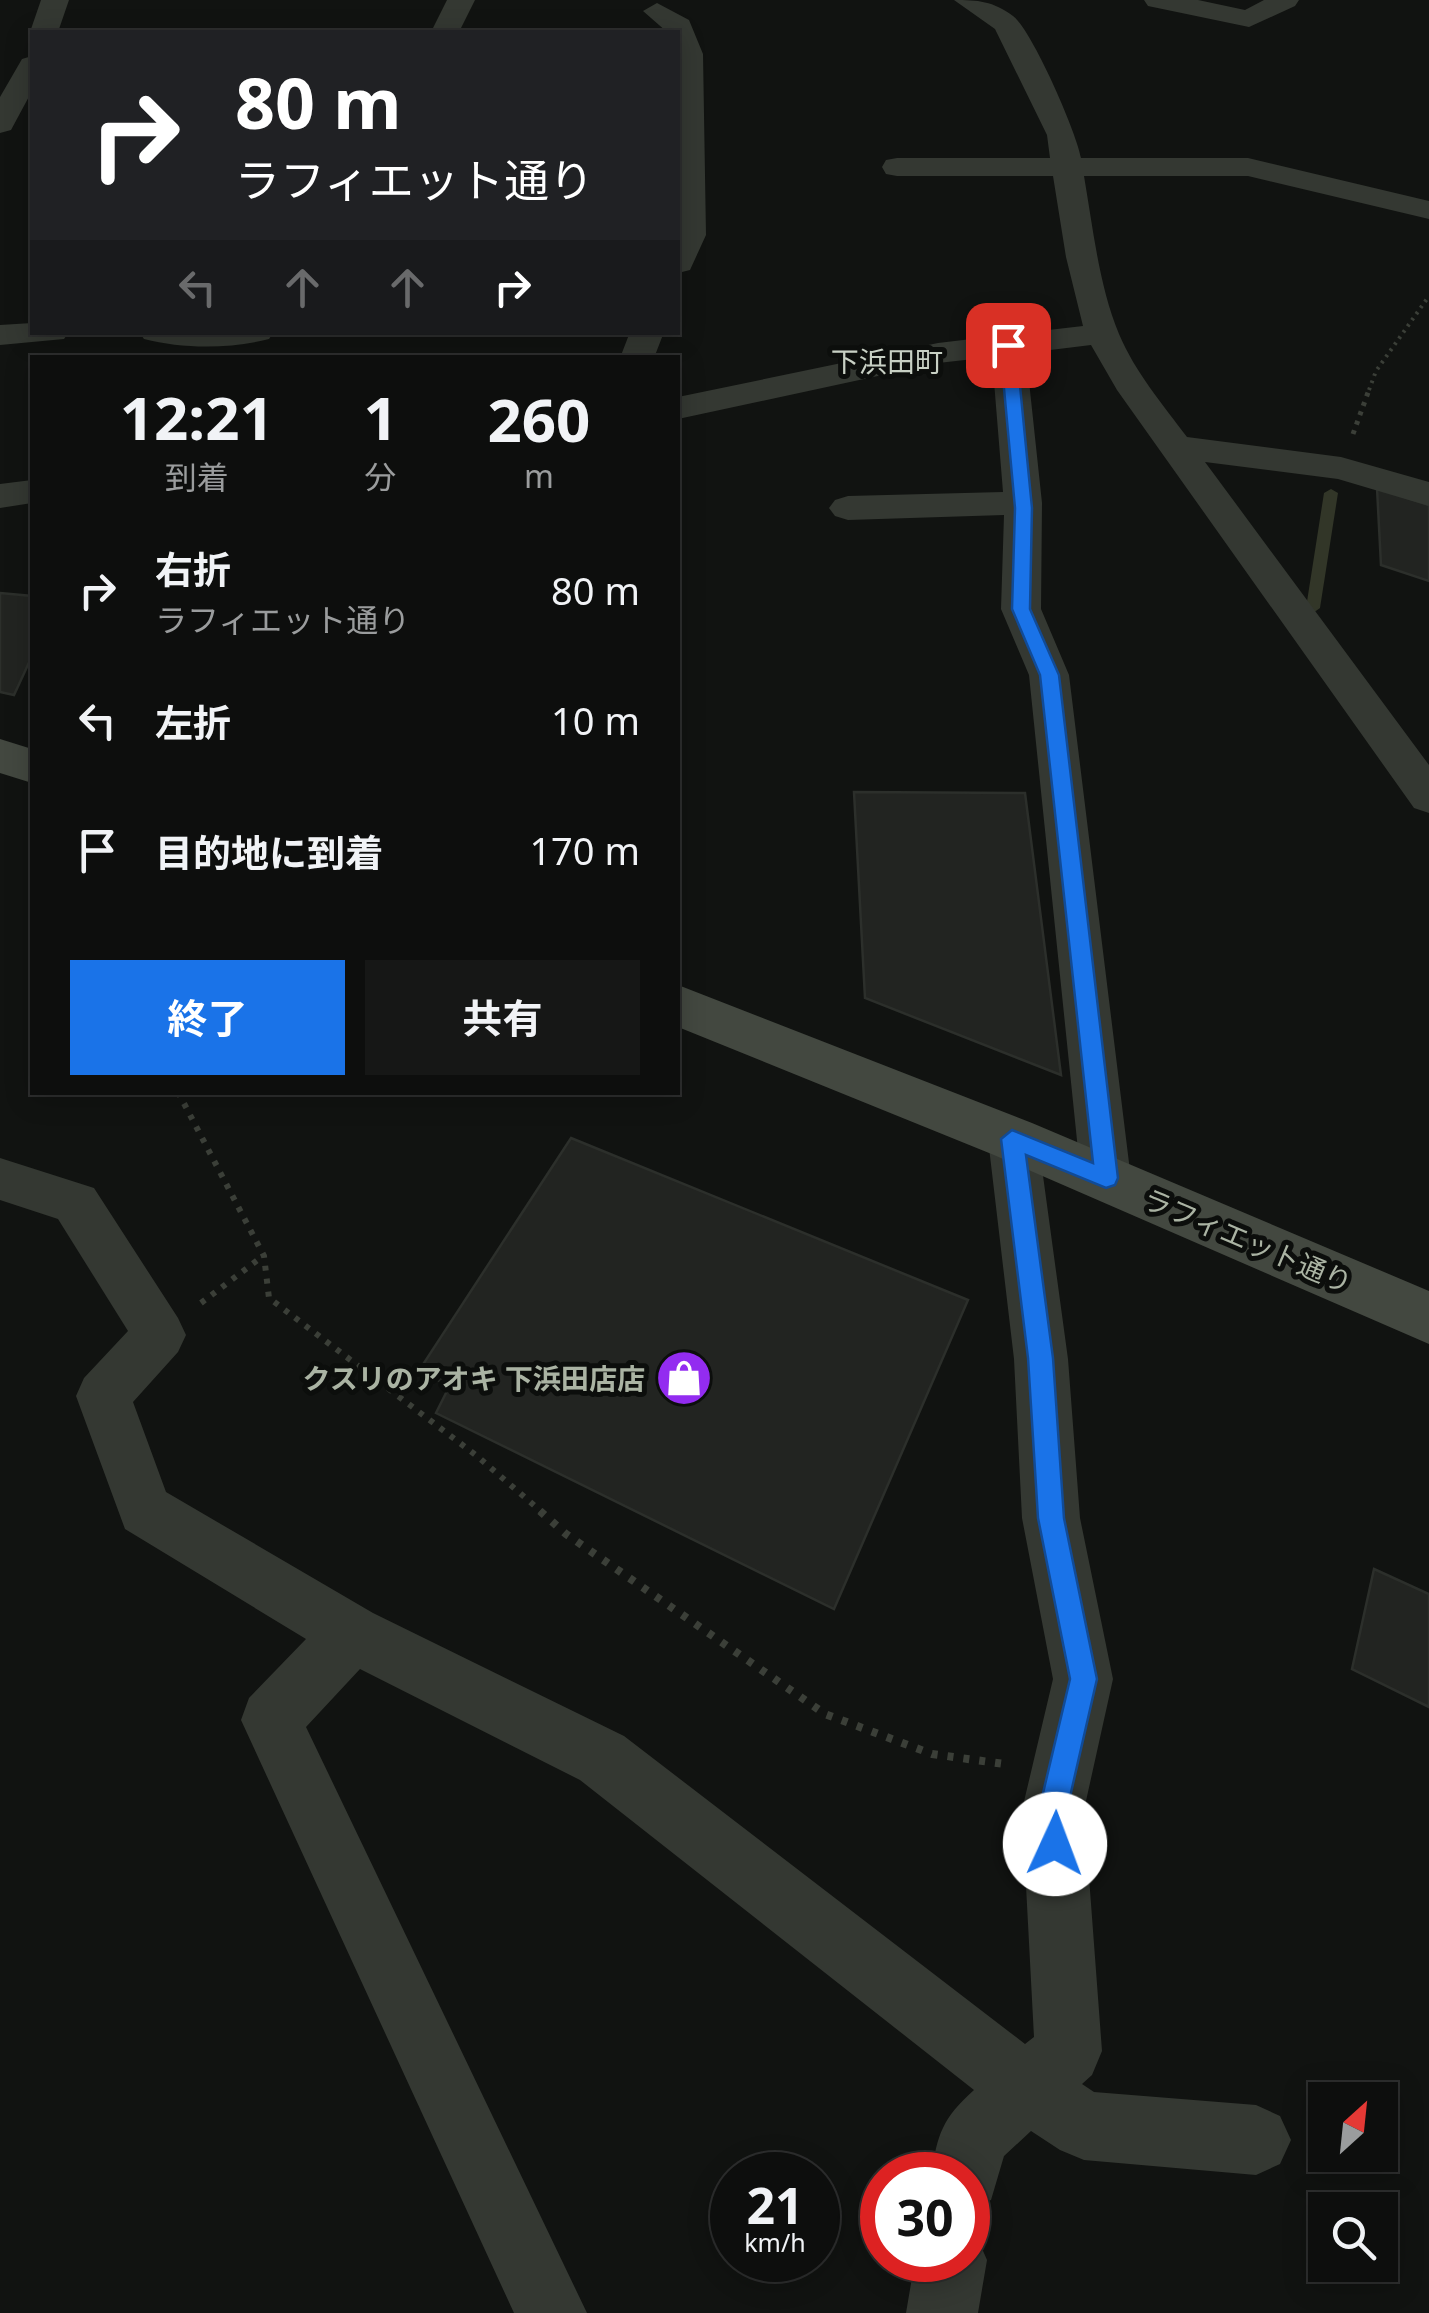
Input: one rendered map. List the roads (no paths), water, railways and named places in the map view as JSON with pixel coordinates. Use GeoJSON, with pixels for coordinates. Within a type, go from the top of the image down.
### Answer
{"type":"FeatureCollection","features":[{"type":"Feature","properties":{"kind":"street"},"geometry":{"type":"LineString","coordinates":[[45,30],[56,0]]}},
{"type":"Feature","properties":{"kind":"street"},"geometry":{"type":"LineString","coordinates":[[446,30],[461,0]]}},
{"type":"Feature","properties":{"kind":"street"},"geometry":{"type":"LineString","coordinates":[[968,0],[1007,24],[1062,135],[1082,257],[1102,334],[1130,383],[1429,797]]}},
{"type":"Feature","properties":{"kind":"street"},"geometry":{"type":"LineString","coordinates":[[1158,0],[1250,19],[1285,0]]}},
{"type":"Feature","properties":{"kind":"street"},"geometry":{"type":"LineString","coordinates":[[657,11],[679,26],[689,54],[690,235],[680,258]]}},
{"type":"Feature","properties":{"kind":"street"},"geometry":{"type":"LineString","coordinates":[[0,124],[30,70]]}},
{"type":"Feature","properties":{"kind":"street"},"geometry":{"type":"LineString","coordinates":[[897,166],[1248,167],[1429,210]]}},
{"type":"Feature","properties":{"kind":"street"},"geometry":{"type":"LineString","coordinates":[[0,335],[30,333]]}},
{"type":"Feature","properties":{"kind":"street"},"geometry":{"type":"LineString","coordinates":[[680,408],[938,353],[1102,334]]}},
{"type":"Feature","properties":{"kind":"street"},"geometry":{"type":"LineString","coordinates":[[208,335],[234,335]]}},
{"type":"Feature","properties":{"kind":"street"},"geometry":{"type":"LineString","coordinates":[[1008,345],[1022,503],[1021,609],[1050,675],[1106,1178]]}},
{"type":"Feature","properties":{"kind":"street"},"geometry":{"type":"LineString","coordinates":[[1175,447],[1341,468],[1429,494]]}},
{"type":"Feature","properties":{"kind":"street"},"geometry":{"type":"LineString","coordinates":[[0,496],[30,492]]}},
{"type":"Feature","properties":{"kind":"street"},"geometry":{"type":"LineString","coordinates":[[848,508],[1022,503]]}},
{"type":"Feature","properties":{"kind":"street"},"geometry":{"type":"LineString","coordinates":[[0,754],[30,765]]}},
{"type":"Feature","properties":{"kind":"street","name":"ラフィエット通り"},"geometry":{"type":"LineString","coordinates":[[680,1006],[1106,1178],[1429,1318]]}},
{"type":"Feature","properties":{"kind":"street"},"geometry":{"type":"LineString","coordinates":[[970,2152],[972,2138],[1068,2051],[1053,1810],[1083,1679],[1051,1518],[1041,1358],[1012,1139]]}},
{"type":"Feature","properties":{"kind":"street"},"geometry":{"type":"LineString","coordinates":[[0,1179],[76,1203],[158,1335],[103,1396],[146,1510],[352,1634],[602,1758],[1027,2088],[1084,2126],[1256,2140]]}},
{"type":"Feature","properties":{"kind":"street"},"geometry":{"type":"LineString","coordinates":[[352,1634],[272,1720],[552,2313]]}},
{"type":"Feature","properties":{"kind":"street"},"geometry":{"type":"LineString","coordinates":[[942,2313],[947,2282]]}},
{"type":"Feature","properties":{"kind":"waterway"},"geometry":{"type":"LineString","coordinates":[[1313,608],[1331,493]]}},
{"type":"Feature","properties":{"kind":"place","name":"クスリのアオキ 下浜田店店"},"geometry":{"type":"Point","coordinates":[684,1378]}},
{"type":"Feature","properties":{"kind":"district","name":"下浜田町"},"geometry":{"type":"Point","coordinates":[887,361]}}]}
